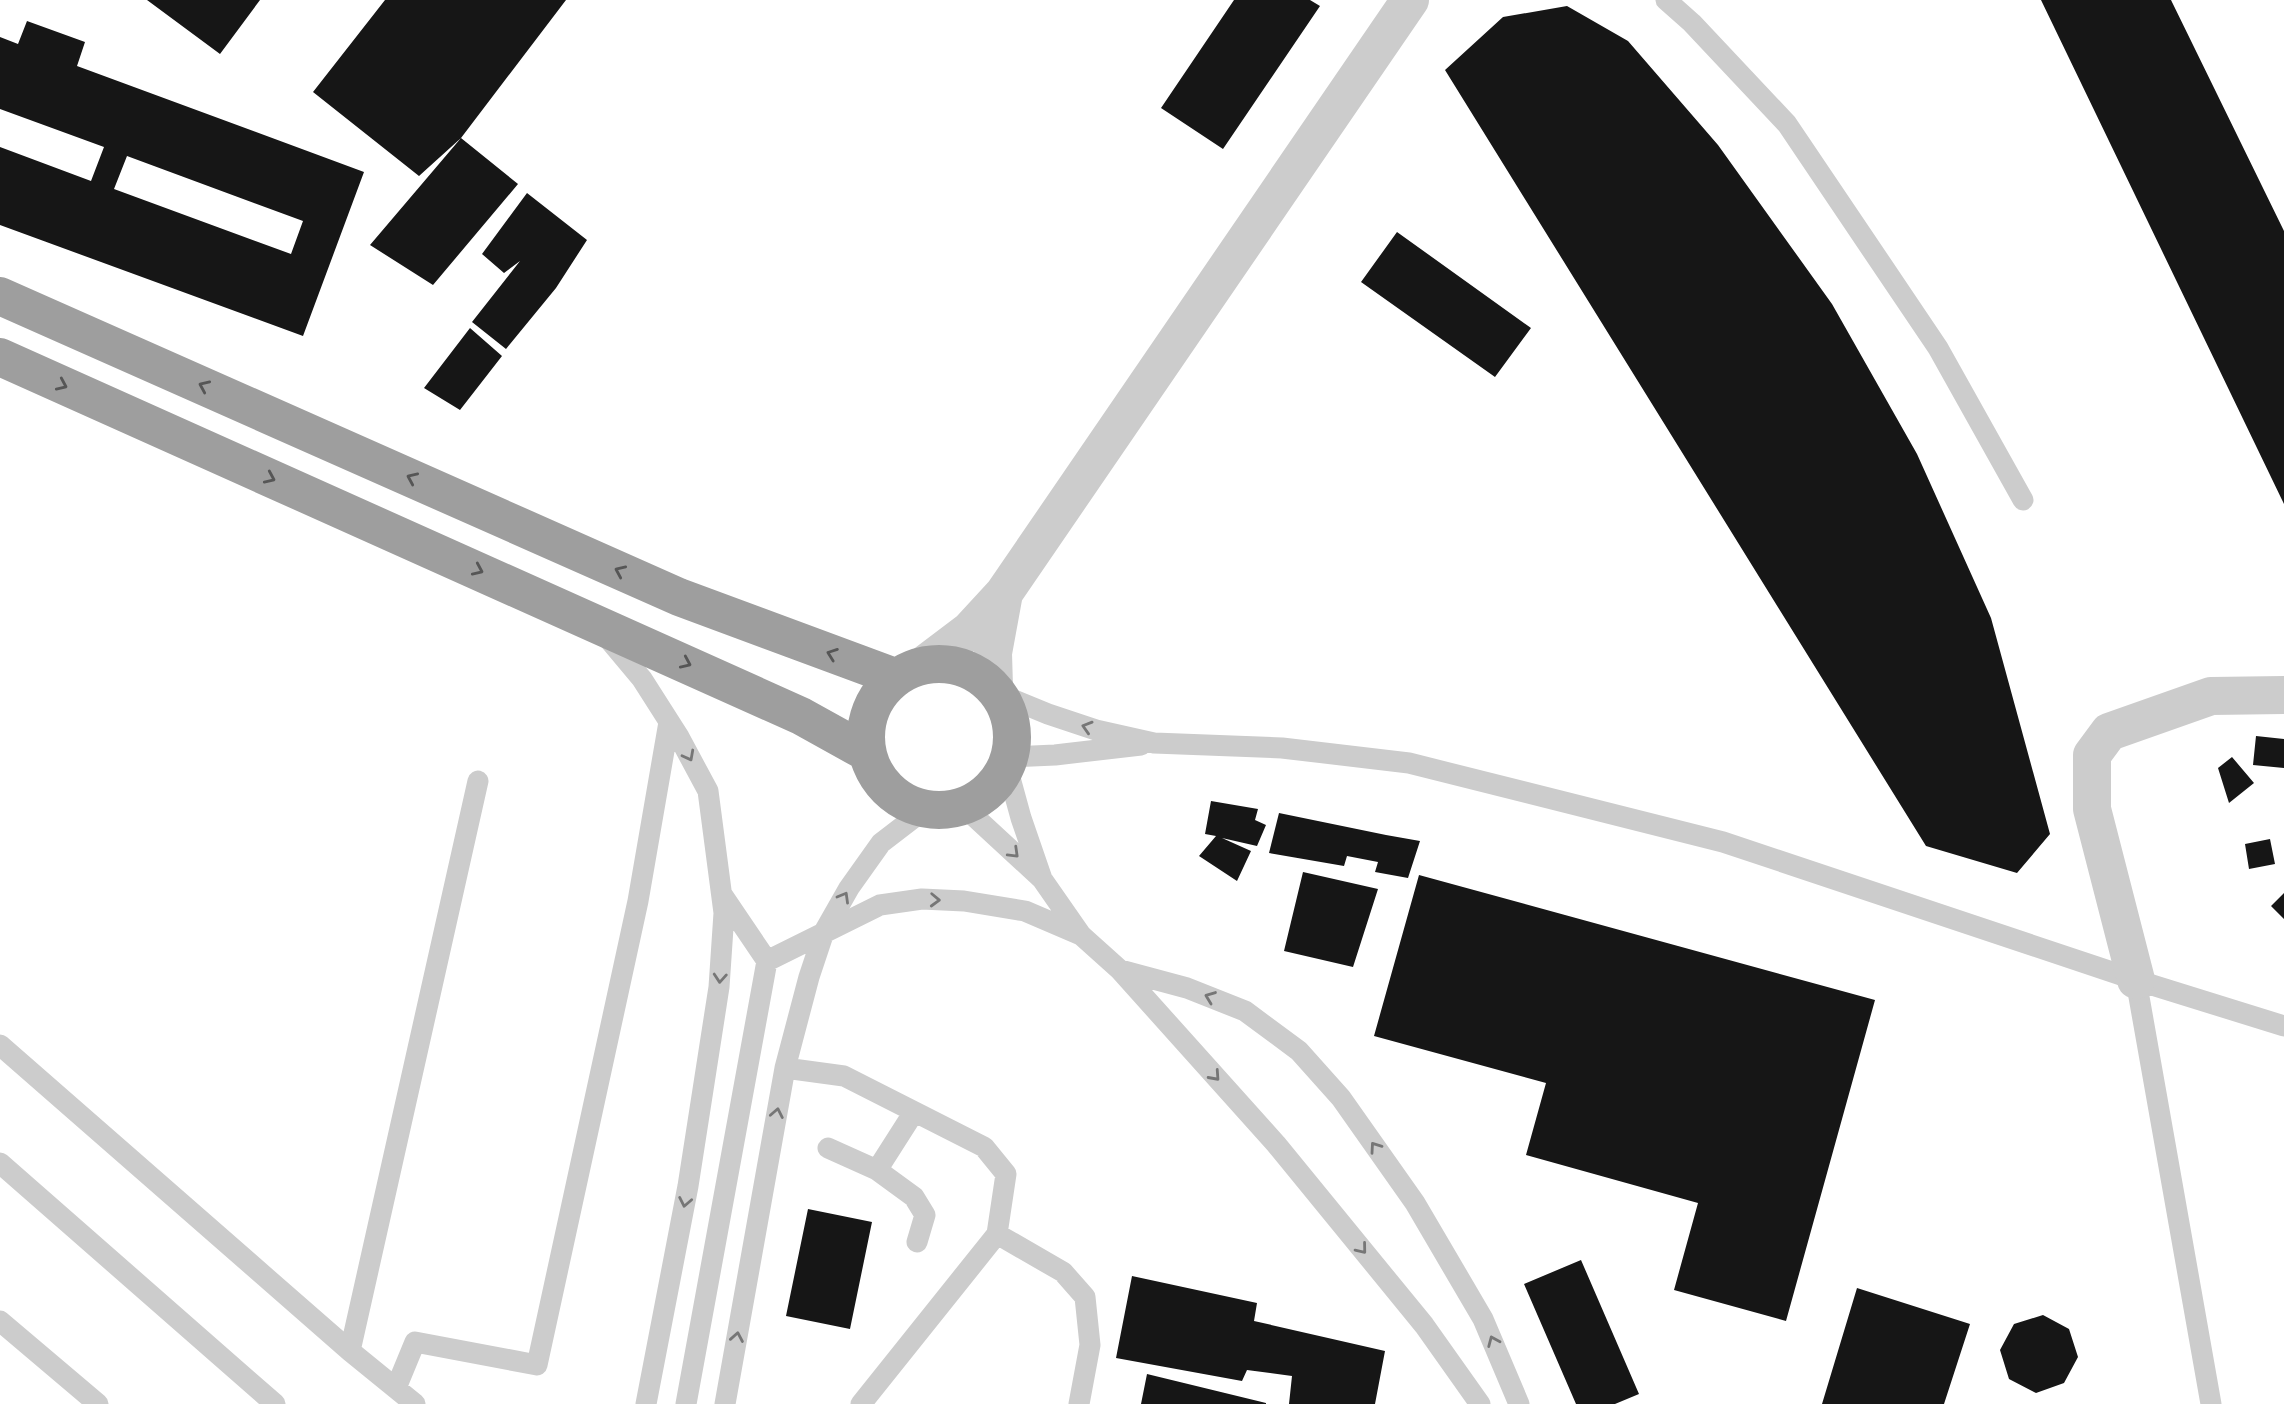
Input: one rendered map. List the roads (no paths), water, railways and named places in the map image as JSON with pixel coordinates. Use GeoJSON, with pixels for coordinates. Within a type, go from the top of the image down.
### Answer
{"type":"FeatureCollection","features":[{"type":"Feature","properties":{"kind":"highway"},"geometry":{"type":"LineString","coordinates":[[0,296],[679,597],[910,671]]}},
{"type":"Feature","properties":{"kind":"highway"},"geometry":{"type":"LineString","coordinates":[[0,357],[593,621],[801,716],[866,752]]}},
{"type":"Feature","properties":{"kind":"highway"},"geometry":{"type":"LineString","coordinates":[[943,663],[962,667],[979,675],[996,690],[1009,713],[1013,735],[1009,762],[989,792],[964,807],[924,810],[897,798],[877,778],[866,752],[866,724],[876,698],[910,671],[943,663]]}},
{"type":"Feature","properties":{"kind":"street"},"geometry":{"type":"LineString","coordinates":[[910,671],[969,631],[1004,593],[1410,0]]}},
{"type":"Feature","properties":{"kind":"street"},"geometry":{"type":"LineString","coordinates":[[996,690],[993,653],[1004,593]]}},
{"type":"Feature","properties":{"kind":"street"},"geometry":{"type":"LineString","coordinates":[[2136,980],[2092,809],[2092,755],[2109,732],[2211,696],[2284,695]]}},
{"type":"Feature","properties":{"kind":"lane"},"geometry":{"type":"LineString","coordinates":[[1666,0],[1692,23],[1787,124],[1938,348],[2023,500]]}},
{"type":"Feature","properties":{"kind":"lane"},"geometry":{"type":"LineString","coordinates":[[593,621],[642,679],[670,722],[708,791],[724,913],[719,987],[688,1186],[646,1404]]}},
{"type":"Feature","properties":{"kind":"lane"},"geometry":{"type":"LineString","coordinates":[[996,690],[1048,714],[1096,730],[1154,743],[1282,748],[1409,763],[1723,842],[2136,980],[2284,1026]]}},
{"type":"Feature","properties":{"kind":"lane"},"geometry":{"type":"LineString","coordinates":[[396,1388],[415,1342],[537,1365],[638,901],[670,722]]}},
{"type":"Feature","properties":{"kind":"lane"},"geometry":{"type":"LineString","coordinates":[[1042,880],[1009,762],[1154,743]]}},
{"type":"Feature","properties":{"kind":"lane"},"geometry":{"type":"LineString","coordinates":[[350,1351],[478,782]]}},
{"type":"Feature","properties":{"kind":"lane"},"geometry":{"type":"LineString","coordinates":[[964,807],[1042,880],[1081,934],[1120,970],[1276,1144],[1424,1325],[1480,1404]]}},
{"type":"Feature","properties":{"kind":"lane"},"geometry":{"type":"LineString","coordinates":[[725,1404],[785,1068],[824,932],[849,888],[881,843],[924,810]]}},
{"type":"Feature","properties":{"kind":"lane"},"geometry":{"type":"LineString","coordinates":[[686,1404],[767,961],[721,894]]}},
{"type":"Feature","properties":{"kind":"lane"},"geometry":{"type":"LineString","coordinates":[[767,961],[880,905],[922,900],[964,901],[1025,911],[1081,934]]}},
{"type":"Feature","properties":{"kind":"lane"},"geometry":{"type":"LineString","coordinates":[[1120,970],[1186,988],[1245,1011],[1299,1051],[1341,1098],[1415,1203],[1483,1319],[1519,1404]]}},
{"type":"Feature","properties":{"kind":"lane"},"geometry":{"type":"LineString","coordinates":[[2136,980],[2211,1404]]}},
{"type":"Feature","properties":{"kind":"lane"},"geometry":{"type":"LineString","coordinates":[[0,1045],[350,1351],[415,1404]]}},
{"type":"Feature","properties":{"kind":"lane"},"geometry":{"type":"LineString","coordinates":[[785,1068],[844,1076],[984,1147],[1006,1174],[997,1234],[861,1404]]}},
{"type":"Feature","properties":{"kind":"lane"},"geometry":{"type":"LineString","coordinates":[[877,1170],[914,1112]]}},
{"type":"Feature","properties":{"kind":"lane"},"geometry":{"type":"LineString","coordinates":[[828,1148],[877,1170],[914,1197],[925,1215],[917,1242]]}},
{"type":"Feature","properties":{"kind":"lane"},"geometry":{"type":"LineString","coordinates":[[0,1163],[275,1404]]}},
{"type":"Feature","properties":{"kind":"lane"},"geometry":{"type":"LineString","coordinates":[[997,1234],[1063,1272],[1086,1297],[1090,1345],[1079,1404]]}},
{"type":"Feature","properties":{"kind":"lane"},"geometry":{"type":"LineString","coordinates":[[0,1321],[98,1404]]}}]}
